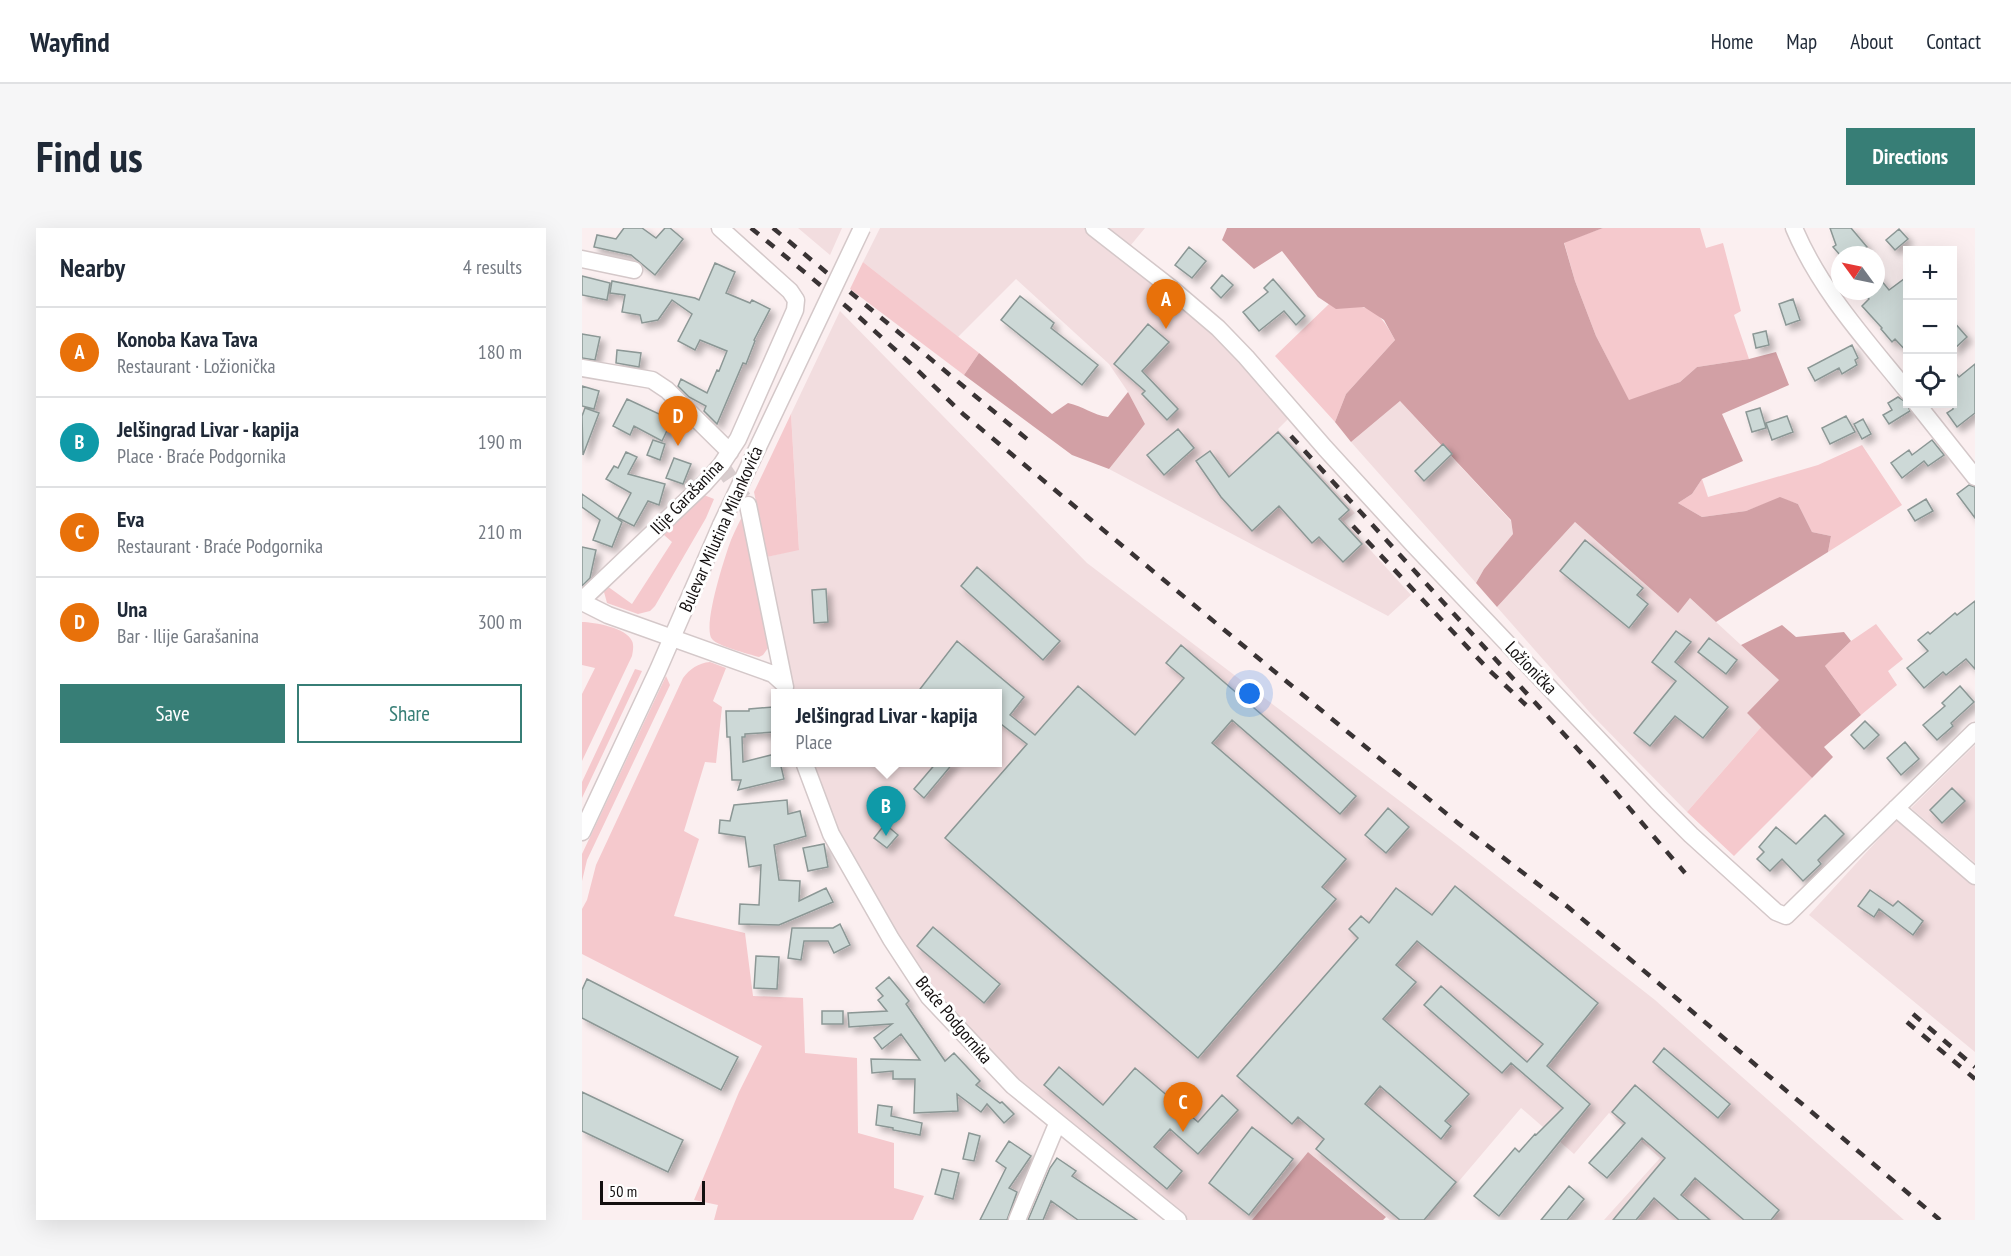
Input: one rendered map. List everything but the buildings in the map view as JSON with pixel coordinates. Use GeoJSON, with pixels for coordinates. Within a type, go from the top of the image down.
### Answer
{"type":"FeatureCollection","features":[{"type":"Feature","properties":{"kind":"street","name":"Ilije Garašanina"},"geometry":{"type":"LineString","coordinates":[[582,601],[704,484],[730,452],[738,439],[795,310],[796,300],[790,291],[720,228]]}},
{"type":"Feature","properties":{"kind":"street","name":"Bulevar Milutina Milankovića"},"geometry":{"type":"LineString","coordinates":[[582,832],[721,525],[862,228]]}},
{"type":"Feature","properties":{"kind":"street","name":"Ložionička"},"geometry":{"type":"LineString","coordinates":[[1094,228],[1218,328],[1412,543],[1649,792],[1691,835],[1776,912],[1786,916],[1975,731]]}},
{"type":"Feature","properties":{"kind":"street"},"geometry":{"type":"LineString","coordinates":[[1794,228],[1825,288],[1903,386]]}},
{"type":"Feature","properties":{"kind":"street"},"geometry":{"type":"LineString","coordinates":[[582,259],[634,270]]}},
{"type":"Feature","properties":{"kind":"street"},"geometry":{"type":"LineString","coordinates":[[582,368],[657,382],[730,452]]}},
{"type":"Feature","properties":{"kind":"street"},"geometry":{"type":"LineString","coordinates":[[1920,408],[1975,477]]}},
{"type":"Feature","properties":{"kind":"street"},"geometry":{"type":"LineString","coordinates":[[748,505],[785,688]]}},
{"type":"Feature","properties":{"kind":"street"},"geometry":{"type":"LineString","coordinates":[[582,601],[608,615],[773,674],[785,688]]}},
{"type":"Feature","properties":{"kind":"street","name":"Braće Podgornika"},"geometry":{"type":"LineString","coordinates":[[806,767],[831,834],[891,939],[930,997],[1013,1086],[1178,1220]]}},
{"type":"Feature","properties":{"kind":"street"},"geometry":{"type":"LineString","coordinates":[[1896,808],[1975,876]]}},
{"type":"Feature","properties":{"kind":"street"},"geometry":{"type":"LineString","coordinates":[[1017,1220],[1057,1124]]}},
{"type":"Feature","properties":{"kind":"shaded area"},"geometry":{"type":"Polygon","coordinates":[[[798,228],[842,228],[830,255],[798,228]]]}},
{"type":"Feature","properties":{"kind":"shaded area"},"geometry":{"type":"Polygon","coordinates":[[[880,228],[1145,228],[1121,257],[1220,340],[1289,418],[1278,429],[1355,513],[1344,521],[1411,595],[1388,616],[1109,469],[1145,424],[1128,392],[1109,364],[1016,279],[958,337],[863,262],[880,228]]]}},
{"type":"Feature","properties":{"kind":"shaded area"},"geometry":{"type":"Polygon","coordinates":[[[1227,228],[1603,228],[1564,243],[1575,281],[1596,336],[1629,400],[1680,382],[1697,367],[1749,359],[1776,352],[1789,385],[1722,414],[1743,461],[1702,479],[1692,494],[1678,503],[1702,517],[1746,511],[1780,497],[1798,504],[1812,532],[1831,536],[1828,552],[1716,622],[1690,598],[1678,613],[1575,522],[1497,607],[1476,583],[1484,569],[1513,534],[1511,520],[1400,401],[1351,442],[1335,422],[1346,394],[1395,340],[1384,320],[1364,307],[1336,309],[1318,297],[1282,251],[1254,269],[1222,240],[1227,228]]]}},
{"type":"Feature","properties":{"kind":"shaded area"},"geometry":{"type":"Polygon","coordinates":[[[1603,228],[1700,228],[1706,248],[1723,243],[1741,311],[1734,315],[1749,359],[1697,367],[1680,382],[1629,401],[1596,336],[1575,281],[1564,242],[1603,228]]]}},
{"type":"Feature","properties":{"kind":"shaded area"},"geometry":{"type":"Polygon","coordinates":[[[863,262],[979,353],[964,375],[850,289],[863,262]]]}},
{"type":"Feature","properties":{"kind":"shaded area"},"geometry":{"type":"Polygon","coordinates":[[[1329,304],[1341,308],[1368,308],[1382,319],[1395,340],[1346,394],[1335,422],[1275,356],[1329,304]]]}},
{"type":"Feature","properties":{"kind":"shaded area"},"geometry":{"type":"Polygon","coordinates":[[[840,311],[1087,563],[1459,846],[1655,1000],[1904,1220],[1604,1220],[1660,1158],[1609,1113],[1574,1154],[1521,1108],[1426,1220],[1390,1220],[1308,1152],[1252,1220],[1188,1220],[1024,1088],[982,1044],[932,985],[846,849],[815,767],[1002,767],[1002,689],[793,689],[767,557],[799,549],[791,414],[840,311]]]}},
{"type":"Feature","properties":{"kind":"shaded area"},"geometry":{"type":"Polygon","coordinates":[[[979,353],[1052,414],[1068,403],[1108,417],[1128,392],[1145,424],[1109,469],[1072,455],[964,375],[979,353]]]}},
{"type":"Feature","properties":{"kind":"shaded area"},"geometry":{"type":"Polygon","coordinates":[[[1400,401],[1511,521],[1513,534],[1484,569],[1476,583],[1351,442],[1400,401]]]}},
{"type":"Feature","properties":{"kind":"shaded area"},"geometry":{"type":"Polygon","coordinates":[[[791,414],[799,550],[767,557],[754,492],[791,414]]]}},
{"type":"Feature","properties":{"kind":"shaded area"},"geometry":{"type":"Polygon","coordinates":[[[1862,445],[1902,505],[1828,552],[1831,536],[1812,532],[1798,504],[1780,498],[1746,511],[1702,517],[1678,503],[1692,494],[1702,479],[1708,497],[1818,465],[1862,445]]]}},
{"type":"Feature","properties":{"kind":"shaded area"},"geometry":{"type":"Polygon","coordinates":[[[704,495],[714,499],[706,518],[655,606],[650,611],[638,614],[607,603],[604,592],[607,586],[632,604],[672,542],[664,535],[704,495]]]}},
{"type":"Feature","properties":{"kind":"shaded area"},"geometry":{"type":"Polygon","coordinates":[[[745,511],[768,648],[759,657],[715,642],[710,632],[712,607],[720,575],[731,540],[745,511]]]}},
{"type":"Feature","properties":{"kind":"shaded area"},"geometry":{"type":"Polygon","coordinates":[[[1575,522],[1677,612],[1690,598],[1779,680],[1747,713],[1762,726],[1687,812],[1592,715],[1497,607],[1575,522]]]}},
{"type":"Feature","properties":{"kind":"shaded area"},"geometry":{"type":"Polygon","coordinates":[[[582,622],[617,629],[629,636],[633,646],[632,656],[582,761],[582,694],[595,668],[582,665],[582,622]]]}},
{"type":"Feature","properties":{"kind":"shaded area"},"geometry":{"type":"Polygon","coordinates":[[[1876,624],[1903,659],[1888,671],[1897,685],[1861,715],[1825,666],[1851,641],[1876,624]]]}},
{"type":"Feature","properties":{"kind":"shaded area"},"geometry":{"type":"Polygon","coordinates":[[[1782,625],[1796,637],[1844,632],[1851,641],[1825,666],[1861,715],[1824,747],[1833,757],[1812,778],[1747,713],[1779,680],[1741,645],[1782,625]]]}},
{"type":"Feature","properties":{"kind":"shaded area"},"geometry":{"type":"Polygon","coordinates":[[[710,662],[726,668],[713,701],[722,707],[716,763],[705,762],[684,831],[699,839],[674,916],[745,933],[753,996],[803,998],[805,1053],[857,1058],[858,1133],[894,1143],[894,1188],[924,1196],[913,1220],[714,1220],[718,1205],[694,1200],[739,1092],[762,1046],[582,954],[582,909],[587,900],[596,865],[683,678],[695,667],[710,662]]]}},
{"type":"Feature","properties":{"kind":"shaded area"},"geometry":{"type":"Polygon","coordinates":[[[635,669],[642,671],[582,798],[582,782],[635,669]]]}},
{"type":"Feature","properties":{"kind":"shaded area"},"geometry":{"type":"Polygon","coordinates":[[[666,676],[670,685],[587,860],[582,881],[582,854],[666,676]]]}},
{"type":"Feature","properties":{"kind":"shaded area"},"geometry":{"type":"Polygon","coordinates":[[[1762,726],[1812,778],[1734,856],[1687,812],[1762,726]]]}},
{"type":"Feature","properties":{"kind":"shaded area"},"geometry":{"type":"Polygon","coordinates":[[[1975,745],[1975,863],[1911,808],[1975,745]]]}},
{"type":"Feature","properties":{"kind":"shaded area"},"geometry":{"type":"Polygon","coordinates":[[[1896,820],[1975,884],[1975,1052],[1809,915],[1896,820]]]}},
{"type":"Feature","properties":{"kind":"shaded area"},"geometry":{"type":"Polygon","coordinates":[[[1308,1152],[1386,1217],[1383,1220],[1252,1220],[1308,1152]]]}},
{"type":"Feature","properties":{"kind":"tunnel"},"geometry":{"type":"LineString","coordinates":[[721,465],[744,499]]}},
{"type":"Feature","properties":{"kind":"railway"},"geometry":{"type":"LineString","coordinates":[[751,228],[859,317],[963,414],[1459,824],[1568,907],[1940,1220]]}},
{"type":"Feature","properties":{"kind":"railway"},"geometry":{"type":"LineString","coordinates":[[773,228],[1033,444]]}},
{"type":"Feature","properties":{"kind":"railway"},"geometry":{"type":"LineString","coordinates":[[1291,436],[1595,768],[1685,873]]}},
{"type":"Feature","properties":{"kind":"railway"},"geometry":{"type":"LineString","coordinates":[[1353,526],[1489,670],[1526,705]]}},
{"type":"Feature","properties":{"kind":"railway"},"geometry":{"type":"LineString","coordinates":[[1913,1014],[1975,1067]]}},
{"type":"Feature","properties":{"kind":"railway"},"geometry":{"type":"LineString","coordinates":[[1907,1022],[1975,1079]]}},
{"type":"Feature","properties":{"kind":"place","name":"Konoba Kava Tava"},"geometry":{"type":"Point","coordinates":[1166,329]}},
{"type":"Feature","properties":{"kind":"place","name":"Una"},"geometry":{"type":"Point","coordinates":[678,446]}},
{"type":"Feature","properties":{"kind":"place","name":"Jelšingrad Livar - kapija"},"geometry":{"type":"Point","coordinates":[886,836]}},
{"type":"Feature","properties":{"kind":"place","name":"Eva"},"geometry":{"type":"Point","coordinates":[1183,1132]}}]}
